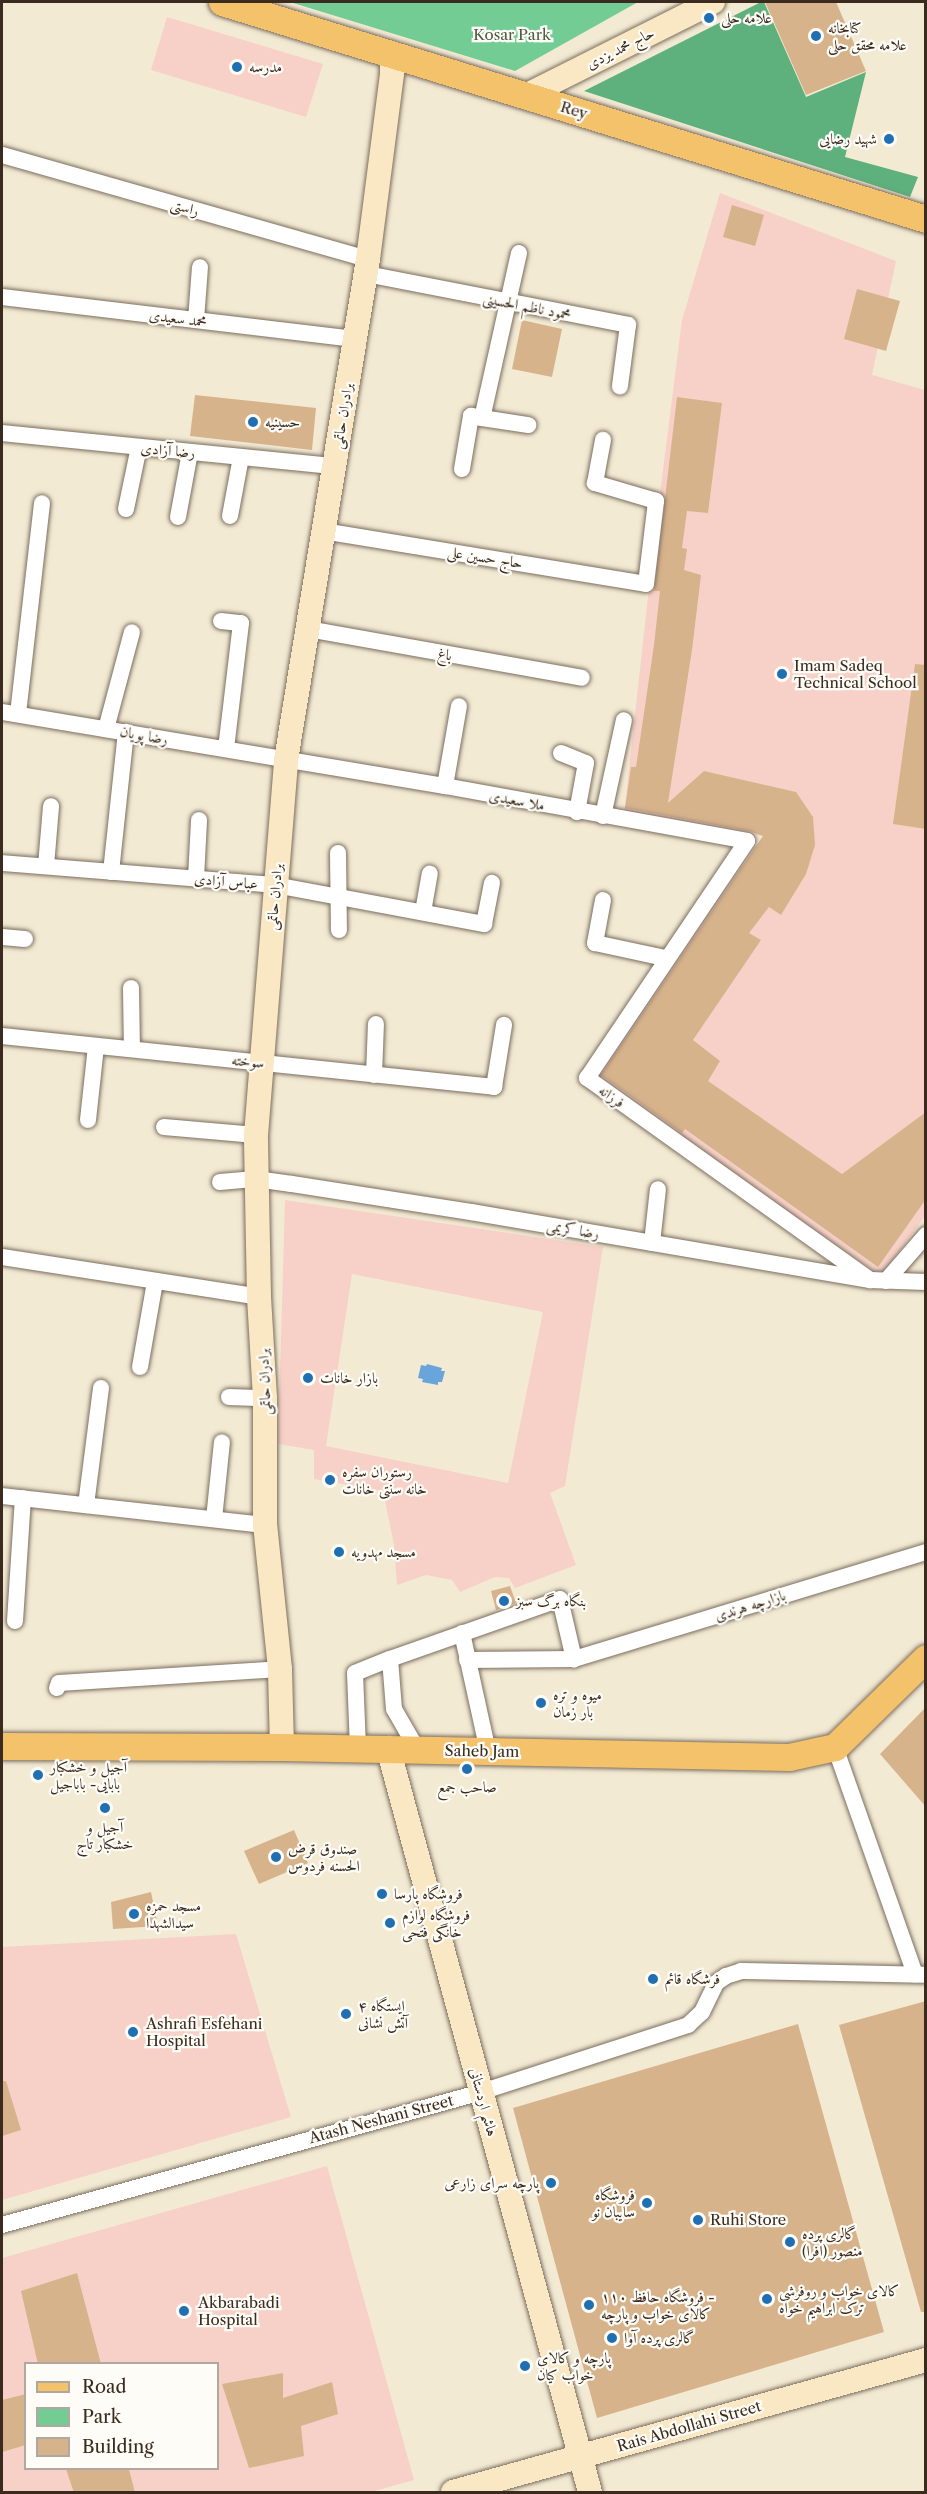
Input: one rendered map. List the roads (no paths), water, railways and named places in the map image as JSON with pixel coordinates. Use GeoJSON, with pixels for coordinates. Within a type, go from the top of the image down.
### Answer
{"type":"FeatureCollection","features":[{"type":"Feature","properties":{"kind":"main road","name":"Rey"},"geometry":{"type":"LineString","coordinates":[[222,2],[925,216]]}},
{"type":"Feature","properties":{"kind":"main road"},"geometry":{"type":"LineString","coordinates":[[835,1747],[926,1658]]}},
{"type":"Feature","properties":{"kind":"main road","name":"Saheb Jam"},"geometry":{"type":"LineString","coordinates":[[2,1746],[388,1748],[766,1758],[813,1753],[835,1747]]}},
{"type":"Feature","properties":{"kind":"street","name":"حاج محمد یزدی"},"geometry":{"type":"LineString","coordinates":[[527,95],[713,2]]}},
{"type":"Feature","properties":{"kind":"street","name":"برادران حاتمی"},"geometry":{"type":"LineString","coordinates":[[282,1747],[280,1669],[266,1525],[265,1398],[259,1297],[256,1135],[286,760],[367,267],[392,73],[392,55]]}},
{"type":"Feature","properties":{"kind":"street","name":"راستی"},"geometry":{"type":"LineString","coordinates":[[2,156],[367,267]]}},
{"type":"Feature","properties":{"kind":"street"},"geometry":{"type":"LineString","coordinates":[[482,418],[519,254]]}},
{"type":"Feature","properties":{"kind":"street"},"geometry":{"type":"LineString","coordinates":[[196,320],[201,267]]}},
{"type":"Feature","properties":{"kind":"street","name":"محمود ناظم الحسینی"},"geometry":{"type":"LineString","coordinates":[[367,267],[509,302],[628,325],[620,386]]}},
{"type":"Feature","properties":{"kind":"street","name":"محمد سعیدی"},"geometry":{"type":"LineString","coordinates":[[2,297],[355,339]]}},
{"type":"Feature","properties":{"kind":"street"},"geometry":{"type":"LineString","coordinates":[[462,469],[471,416],[528,424]]}},
{"type":"Feature","properties":{"kind":"street","name":"رضا آزادی"},"geometry":{"type":"LineString","coordinates":[[2,433],[334,466]]}},
{"type":"Feature","properties":{"kind":"street","name":"حاج حسین علی"},"geometry":{"type":"LineString","coordinates":[[324,531],[646,584],[656,501],[595,483],[603,440]]}},
{"type":"Feature","properties":{"kind":"street"},"geometry":{"type":"LineString","coordinates":[[126,509],[139,447]]}},
{"type":"Feature","properties":{"kind":"street"},"geometry":{"type":"LineString","coordinates":[[178,517],[190,452]]}},
{"type":"Feature","properties":{"kind":"street"},"geometry":{"type":"LineString","coordinates":[[230,516],[241,457]]}},
{"type":"Feature","properties":{"kind":"street"},"geometry":{"type":"LineString","coordinates":[[10,713],[42,503]]}},
{"type":"Feature","properties":{"kind":"street"},"geometry":{"type":"LineString","coordinates":[[221,621],[241,622],[226,749]]}},
{"type":"Feature","properties":{"kind":"street","name":"باغ"},"geometry":{"type":"LineString","coordinates":[[308,629],[582,678]]}},
{"type":"Feature","properties":{"kind":"street"},"geometry":{"type":"LineString","coordinates":[[106,729],[132,632]]}},
{"type":"Feature","properties":{"kind":"street"},"geometry":{"type":"LineString","coordinates":[[445,786],[459,706]]}},
{"type":"Feature","properties":{"kind":"street","name":"رضا پویان"},"geometry":{"type":"LineString","coordinates":[[10,713],[286,760]]}},
{"type":"Feature","properties":{"kind":"street"},"geometry":{"type":"LineString","coordinates":[[603,816],[624,720]]}},
{"type":"Feature","properties":{"kind":"street"},"geometry":{"type":"LineString","coordinates":[[111,872],[126,732]]}},
{"type":"Feature","properties":{"kind":"street"},"geometry":{"type":"LineString","coordinates":[[561,753],[586,763],[577,812]]}},
{"type":"Feature","properties":{"kind":"street","name":"ملا سعیدی"},"geometry":{"type":"LineString","coordinates":[[286,760],[445,786],[577,812],[747,841]]}},
{"type":"Feature","properties":{"kind":"street"},"geometry":{"type":"LineString","coordinates":[[46,866],[51,806]]}},
{"type":"Feature","properties":{"kind":"street"},"geometry":{"type":"LineString","coordinates":[[196,878],[199,820]]}},
{"type":"Feature","properties":{"kind":"street","name":"فرزانه"},"geometry":{"type":"LineString","coordinates":[[747,841],[665,958],[586,1078],[878,1280]]}},
{"type":"Feature","properties":{"kind":"street"},"geometry":{"type":"LineString","coordinates":[[338,853],[339,930]]}},
{"type":"Feature","properties":{"kind":"street","name":"عباس آزادی"},"geometry":{"type":"LineString","coordinates":[[2,863],[275,885],[484,924],[492,883]]}},
{"type":"Feature","properties":{"kind":"street"},"geometry":{"type":"LineString","coordinates":[[423,912],[430,874]]}},
{"type":"Feature","properties":{"kind":"street"},"geometry":{"type":"LineString","coordinates":[[603,900],[595,943],[665,958]]}},
{"type":"Feature","properties":{"kind":"street"},"geometry":{"type":"LineString","coordinates":[[2,938],[25,939]]}},
{"type":"Feature","properties":{"kind":"street"},"geometry":{"type":"LineString","coordinates":[[131,988],[132,1049]]}},
{"type":"Feature","properties":{"kind":"street"},"geometry":{"type":"LineString","coordinates":[[374,1076],[376,1024]]}},
{"type":"Feature","properties":{"kind":"street","name":"سوخته"},"geometry":{"type":"LineString","coordinates":[[2,1036],[494,1088],[504,1025]]}},
{"type":"Feature","properties":{"kind":"street"},"geometry":{"type":"LineString","coordinates":[[88,1120],[96,1046]]}},
{"type":"Feature","properties":{"kind":"street"},"geometry":{"type":"LineString","coordinates":[[164,1127],[256,1135]]}},
{"type":"Feature","properties":{"kind":"street","name":"رضا کریمی"},"geometry":{"type":"LineString","coordinates":[[220,1182],[256,1179],[878,1280],[926,1282]]}},
{"type":"Feature","properties":{"kind":"street"},"geometry":{"type":"LineString","coordinates":[[652,1243],[658,1189]]}},
{"type":"Feature","properties":{"kind":"street"},"geometry":{"type":"LineString","coordinates":[[878,1280],[926,1235]]}},
{"type":"Feature","properties":{"kind":"street"},"geometry":{"type":"LineString","coordinates":[[2,1257],[259,1297]]}},
{"type":"Feature","properties":{"kind":"street"},"geometry":{"type":"LineString","coordinates":[[140,1367],[154,1282]]}},
{"type":"Feature","properties":{"kind":"street"},"geometry":{"type":"LineString","coordinates":[[86,1505],[101,1388]]}},
{"type":"Feature","properties":{"kind":"street"},"geometry":{"type":"LineString","coordinates":[[229,1397],[265,1398]]}},
{"type":"Feature","properties":{"kind":"street"},"geometry":{"type":"LineString","coordinates":[[214,1519],[222,1442]]}},
{"type":"Feature","properties":{"kind":"street"},"geometry":{"type":"LineString","coordinates":[[2,1496],[266,1525]]}},
{"type":"Feature","properties":{"kind":"street"},"geometry":{"type":"LineString","coordinates":[[15,1621],[23,1498]]}},
{"type":"Feature","properties":{"kind":"street","name":"بازارچه هرندی"},"geometry":{"type":"LineString","coordinates":[[467,1660],[574,1659],[926,1552]]}},
{"type":"Feature","properties":{"kind":"street"},"geometry":{"type":"LineString","coordinates":[[358,1748],[355,1674],[390,1659],[560,1599],[574,1659]]}},
{"type":"Feature","properties":{"kind":"street"},"geometry":{"type":"LineString","coordinates":[[462,1633],[488,1751]]}},
{"type":"Feature","properties":{"kind":"street"},"geometry":{"type":"LineString","coordinates":[[390,1659],[394,1709],[417,1749]]}},
{"type":"Feature","properties":{"kind":"street"},"geometry":{"type":"LineString","coordinates":[[57,1688],[59,1683],[280,1669]]}},
{"type":"Feature","properties":{"kind":"street"},"geometry":{"type":"LineString","coordinates":[[835,1747],[920,1975]]}},
{"type":"Feature","properties":{"kind":"street","name":"هاشم اردستانی"},"geometry":{"type":"LineString","coordinates":[[388,1748],[590,2493]]}},
{"type":"Feature","properties":{"kind":"street","name":"Atash Neshani Street"},"geometry":{"type":"LineString","coordinates":[[2,2225],[481,2092],[688,2025],[702,2012],[716,1983],[726,1976],[741,1971],[920,1975]]}},
{"type":"Feature","properties":{"kind":"street","name":"Rais Abdollahi Street"},"geometry":{"type":"LineString","coordinates":[[453,2493],[926,2360]]}},
{"type":"Feature","properties":{"kind":"water"},"geometry":{"type":"Polygon","coordinates":[[[427,1364],[445,1371],[442,1382],[438,1382],[438,1385],[422,1382],[423,1379],[418,1378],[421,1365],[426,1366],[427,1364]]]}},
{"type":"Feature","properties":{"kind":"place","name":"علامه حلی"},"geometry":{"type":"Point","coordinates":[709,18]}},
{"type":"Feature","properties":{"kind":"place","name":"کتابخانه علامه محقق حلی"},"geometry":{"type":"Point","coordinates":[816,36]}},
{"type":"Feature","properties":{"kind":"place","name":"مدرسه"},"geometry":{"type":"Point","coordinates":[237,67]}},
{"type":"Feature","properties":{"kind":"place","name":"شهید رضایی"},"geometry":{"type":"Point","coordinates":[889,139]}},
{"type":"Feature","properties":{"kind":"place","name":"حسینیه"},"geometry":{"type":"Point","coordinates":[253,422]}},
{"type":"Feature","properties":{"kind":"place","name":"Imam Sadeq Technical School"},"geometry":{"type":"Point","coordinates":[782,674]}},
{"type":"Feature","properties":{"kind":"place","name":"بازار خانات"},"geometry":{"type":"Point","coordinates":[308,1378]}},
{"type":"Feature","properties":{"kind":"place","name":"رستوران سفره خانه سنتی خانات"},"geometry":{"type":"Point","coordinates":[330,1480]}},
{"type":"Feature","properties":{"kind":"place","name":"مسجد مهدویه"},"geometry":{"type":"Point","coordinates":[339,1552]}},
{"type":"Feature","properties":{"kind":"place","name":"بنگاه برگ سبز"},"geometry":{"type":"Point","coordinates":[504,1601]}},
{"type":"Feature","properties":{"kind":"place","name":"میوه و تره بار زمان"},"geometry":{"type":"Point","coordinates":[541,1703]}},
{"type":"Feature","properties":{"kind":"place","name":"صاحب جمع"},"geometry":{"type":"Point","coordinates":[467,1769]}},
{"type":"Feature","properties":{"kind":"place","name":"آجیل و خشکبار بابایی- باباجیل"},"geometry":{"type":"Point","coordinates":[38,1775]}},
{"type":"Feature","properties":{"kind":"place","name":"آجیل و خشکبار تاج"},"geometry":{"type":"Point","coordinates":[105,1808]}},
{"type":"Feature","properties":{"kind":"place","name":"صندوق قرض الحسنه فردوس"},"geometry":{"type":"Point","coordinates":[276,1857]}},
{"type":"Feature","properties":{"kind":"place","name":"فروشگاه پارسا"},"geometry":{"type":"Point","coordinates":[382,1894]}},
{"type":"Feature","properties":{"kind":"place","name":"مسجد حمزه سیدالشهدا"},"geometry":{"type":"Point","coordinates":[134,1914]}},
{"type":"Feature","properties":{"kind":"place","name":"فروشگاه لوازم خانگی فتحی"},"geometry":{"type":"Point","coordinates":[390,1923]}},
{"type":"Feature","properties":{"kind":"place","name":"فرشگاه قائم"},"geometry":{"type":"Point","coordinates":[653,1979]}},
{"type":"Feature","properties":{"kind":"place","name":"ایستگاه ۴ آتش نشانی"},"geometry":{"type":"Point","coordinates":[346,2014]}},
{"type":"Feature","properties":{"kind":"place","name":"Ashrafi Esfehani Hospital"},"geometry":{"type":"Point","coordinates":[133,2032]}},
{"type":"Feature","properties":{"kind":"place","name":"پارچه سرای زارعی"},"geometry":{"type":"Point","coordinates":[551,2183]}},
{"type":"Feature","properties":{"kind":"place","name":"فروشگاه سایبان نو"},"geometry":{"type":"Point","coordinates":[647,2203]}},
{"type":"Feature","properties":{"kind":"place","name":"Ruhi Store"},"geometry":{"type":"Point","coordinates":[698,2220]}},
{"type":"Feature","properties":{"kind":"place","name":"گالری پرده منصور (افرا)"},"geometry":{"type":"Point","coordinates":[790,2242]}},
{"type":"Feature","properties":{"kind":"place","name":"کالای خواب و روفرشی ترک ابراهیم خواه"},"geometry":{"type":"Point","coordinates":[767,2299]}},
{"type":"Feature","properties":{"kind":"place","name":"فروشگاه حافظ ۱۱۰ - کالای خواب و پارچه"},"geometry":{"type":"Point","coordinates":[589,2305]}},
{"type":"Feature","properties":{"kind":"place","name":"Akbarabadi Hospital"},"geometry":{"type":"Point","coordinates":[184,2311]}},
{"type":"Feature","properties":{"kind":"place","name":"گالری پرده آوا"},"geometry":{"type":"Point","coordinates":[612,2338]}},
{"type":"Feature","properties":{"kind":"place","name":"پارچه و کالای خواب کیان"},"geometry":{"type":"Point","coordinates":[525,2366]}},
{"type":"Feature","properties":{"kind":"park label","name":"Kosar Park"},"geometry":{"type":"Point","coordinates":[512,35]}}]}
